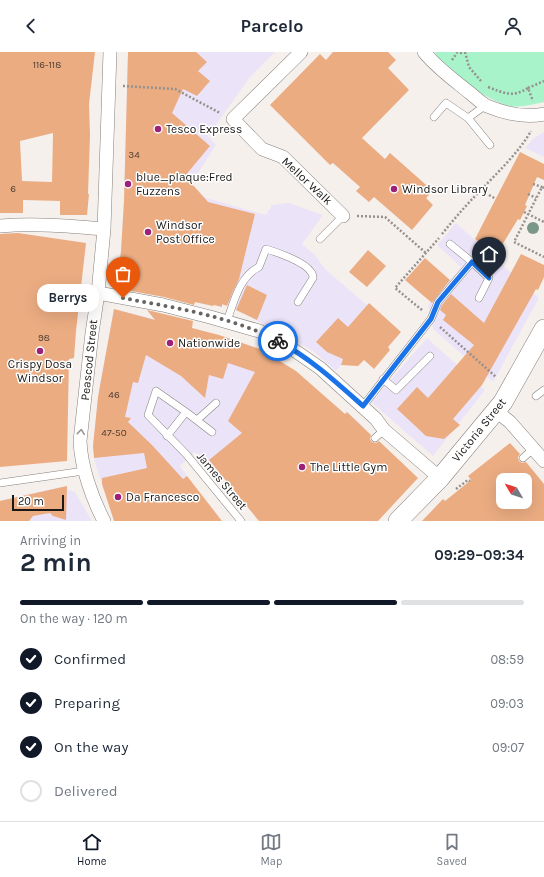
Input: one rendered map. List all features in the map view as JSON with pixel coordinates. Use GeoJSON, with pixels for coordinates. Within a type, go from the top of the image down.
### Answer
{"type":"FeatureCollection","features":[{"type":"Feature","properties":{"kind":"street","name":"Peascod Street"},"geometry":{"type":"LineString","coordinates":[[104,521],[84,471],[80,441],[98,293],[104,229],[110,52]]}},
{"type":"Feature","properties":{"kind":"street"},"geometry":{"type":"LineString","coordinates":[[233,119],[301,52]]}},
{"type":"Feature","properties":{"kind":"street"},"geometry":{"type":"LineString","coordinates":[[424,52],[442,71],[486,105],[512,114],[542,114]]}},
{"type":"Feature","properties":{"kind":"street","name":"Mellor Walk"},"geometry":{"type":"LineString","coordinates":[[233,119],[262,149],[283,157],[343,216]]}},
{"type":"Feature","properties":{"kind":"street"},"geometry":{"type":"LineString","coordinates":[[0,226],[19,224],[62,225],[104,229]]}},
{"type":"Feature","properties":{"kind":"street"},"geometry":{"type":"LineString","coordinates":[[98,293],[227,321],[259,331],[291,348],[320,368],[363,406],[376,419],[380,434],[440,478]]}},
{"type":"Feature","properties":{"kind":"street","name":"Victoria Street"},"geometry":{"type":"LineString","coordinates":[[398,521],[440,478],[503,402],[544,329]]}},
{"type":"Feature","properties":{"kind":"street"},"geometry":{"type":"LineString","coordinates":[[496,411],[510,422],[544,461]]}},
{"type":"Feature","properties":{"kind":"lane"},"geometry":{"type":"LineString","coordinates":[[434,117],[446,103],[468,118],[490,146]]}},
{"type":"Feature","properties":{"kind":"lane"},"geometry":{"type":"LineString","coordinates":[[468,118],[486,105]]}},
{"type":"Feature","properties":{"kind":"lane"},"geometry":{"type":"LineString","coordinates":[[320,239],[343,216]]}},
{"type":"Feature","properties":{"kind":"lane"},"geometry":{"type":"LineString","coordinates":[[450,244],[489,278],[479,298]]}},
{"type":"Feature","properties":{"kind":"lane"},"geometry":{"type":"LineString","coordinates":[[227,321],[238,289],[251,271],[259,268],[266,249],[300,263],[312,272],[313,278],[298,302]]}},
{"type":"Feature","properties":{"kind":"lane"},"geometry":{"type":"LineString","coordinates":[[363,406],[431,319],[438,302],[472,262]]}},
{"type":"Feature","properties":{"kind":"lane"},"geometry":{"type":"LineString","coordinates":[[383,379],[396,390],[430,356]]}},
{"type":"Feature","properties":{"kind":"lane"},"geometry":{"type":"LineString","coordinates":[[536,396],[544,390]]}},
{"type":"Feature","properties":{"kind":"lane","name":"James Street"},"geometry":{"type":"LineString","coordinates":[[186,412],[156,391],[148,415],[186,454],[241,521]]}},
{"type":"Feature","properties":{"kind":"lane"},"geometry":{"type":"LineString","coordinates":[[197,420],[216,403]]}},
{"type":"Feature","properties":{"kind":"lane"},"geometry":{"type":"LineString","coordinates":[[168,436],[186,412],[212,432]]}},
{"type":"Feature","properties":{"kind":"lane"},"geometry":{"type":"LineString","coordinates":[[523,458],[533,449]]}},
{"type":"Feature","properties":{"kind":"lane"},"geometry":{"type":"LineString","coordinates":[[0,483],[84,471]]}},
{"type":"Feature","properties":{"kind":"path"},"geometry":{"type":"LineString","coordinates":[[456,54],[465,52],[469,67],[482,82]]}},
{"type":"Feature","properties":{"kind":"path"},"geometry":{"type":"LineString","coordinates":[[486,87],[508,95],[520,93],[544,81]]}},
{"type":"Feature","properties":{"kind":"path"},"geometry":{"type":"LineString","coordinates":[[109,85],[175,89],[208,108],[233,119]]}},
{"type":"Feature","properties":{"kind":"path"},"geometry":{"type":"LineString","coordinates":[[343,216],[367,215],[385,217],[426,254],[465,206],[502,168],[528,137],[542,114],[528,88]]}},
{"type":"Feature","properties":{"kind":"path"},"geometry":{"type":"LineString","coordinates":[[533,184],[543,188],[536,198],[514,242],[544,257]]}},
{"type":"Feature","properties":{"kind":"path"},"geometry":{"type":"LineString","coordinates":[[528,194],[536,198]]}},
{"type":"Feature","properties":{"kind":"path"},"geometry":{"type":"LineString","coordinates":[[489,195],[496,198]]}},
{"type":"Feature","properties":{"kind":"path"},"geometry":{"type":"LineString","coordinates":[[524,212],[544,222]]}},
{"type":"Feature","properties":{"kind":"shaded area"},"geometry":{"type":"Polygon","coordinates":[[[128,52],[275,52],[250,77],[208,136],[216,145],[191,184],[206,198],[266,215],[271,205],[289,203],[323,215],[302,244],[315,255],[325,269],[367,305],[345,331],[358,344],[336,371],[313,351],[226,304],[222,305],[222,307],[214,303],[213,306],[127,286],[118,276],[124,201],[128,52]]]}},
{"type":"Feature","properties":{"kind":"shaded area"},"geometry":{"type":"Polygon","coordinates":[[[544,132],[544,157],[525,148],[534,138],[544,132]]]}},
{"type":"Feature","properties":{"kind":"shaded area"},"geometry":{"type":"Polygon","coordinates":[[[456,223],[539,298],[493,382],[433,329],[428,305],[461,267],[437,245],[456,223]]]}},
{"type":"Feature","properties":{"kind":"shaded area"},"geometry":{"type":"Polygon","coordinates":[[[114,309],[219,335],[256,348],[344,414],[347,412],[364,427],[274,521],[259,521],[209,460],[205,462],[195,452],[180,466],[195,487],[172,506],[103,488],[94,459],[93,446],[99,388],[114,309]]]}},
{"type":"Feature","properties":{"kind":"shaded area"},"geometry":{"type":"Polygon","coordinates":[[[427,338],[485,390],[433,456],[371,402],[427,338]]]}},
{"type":"Feature","properties":{"kind":"shaded area"},"geometry":{"type":"Polygon","coordinates":[[[61,487],[75,492],[92,521],[0,521],[0,503],[2,500],[61,487]]]}},
{"type":"Feature","properties":{"kind":"green space"},"geometry":{"type":"Polygon","coordinates":[[[435,52],[544,52],[544,102],[527,106],[510,106],[491,99],[468,85],[447,68],[439,60],[435,52]]]}},
{"type":"Feature","properties":{"kind":"building"},"geometry":{"type":"Polygon","coordinates":[[[0,52],[95,52],[89,104],[89,194],[87,215],[60,215],[60,201],[23,200],[23,213],[0,213],[0,52]],[[53,133],[20,141],[22,181],[52,182],[53,133]]]}},
{"type":"Feature","properties":{"kind":"building"},"geometry":{"type":"Polygon","coordinates":[[[128,52],[196,52],[207,62],[198,71],[210,81],[197,96],[183,89],[172,113],[210,146],[185,176],[208,202],[255,214],[239,279],[227,306],[222,304],[222,307],[213,306],[195,302],[194,305],[164,297],[131,291],[118,276],[124,201],[128,52]]]}},
{"type":"Feature","properties":{"kind":"building"},"geometry":{"type":"Polygon","coordinates":[[[333,52],[388,52],[396,60],[388,68],[409,90],[362,138],[385,159],[390,153],[433,191],[426,198],[433,205],[412,230],[374,197],[369,202],[356,191],[360,187],[333,163],[330,165],[270,105],[320,54],[326,60],[333,52]]]}},
{"type":"Feature","properties":{"kind":"building"},"geometry":{"type":"Polygon","coordinates":[[[520,152],[544,164],[544,180],[537,177],[525,205],[527,206],[520,220],[518,219],[496,255],[475,239],[520,152]]]}},
{"type":"Feature","properties":{"kind":"building"},"geometry":{"type":"Polygon","coordinates":[[[18,233],[86,243],[74,358],[69,359],[67,461],[0,467],[0,234],[18,233]]]}},
{"type":"Feature","properties":{"kind":"building"},"geometry":{"type":"Polygon","coordinates":[[[368,250],[386,266],[367,287],[349,272],[368,250]]]}},
{"type":"Feature","properties":{"kind":"building"},"geometry":{"type":"Polygon","coordinates":[[[521,254],[544,265],[544,277],[538,290],[536,289],[482,385],[453,419],[460,425],[444,439],[426,436],[397,409],[417,387],[428,398],[474,345],[443,320],[446,315],[440,310],[442,305],[451,294],[484,323],[521,254]]]}},
{"type":"Feature","properties":{"kind":"building"},"geometry":{"type":"Polygon","coordinates":[[[425,258],[450,280],[432,303],[405,280],[425,258]]]}},
{"type":"Feature","properties":{"kind":"building"},"geometry":{"type":"Polygon","coordinates":[[[247,285],[267,295],[257,320],[236,310],[247,285]]]}},
{"type":"Feature","properties":{"kind":"building"},"geometry":{"type":"Polygon","coordinates":[[[369,303],[401,332],[388,347],[390,350],[374,369],[364,360],[358,366],[341,365],[343,359],[327,352],[316,342],[338,318],[348,327],[369,303]]]}},
{"type":"Feature","properties":{"kind":"building"},"geometry":{"type":"Polygon","coordinates":[[[114,309],[155,320],[147,310],[193,321],[192,328],[219,335],[260,349],[296,371],[345,414],[347,412],[371,435],[370,439],[372,442],[376,443],[379,441],[418,478],[378,521],[259,521],[209,460],[242,433],[228,421],[255,372],[228,363],[223,379],[209,375],[205,398],[181,376],[146,355],[138,383],[133,382],[125,417],[131,418],[128,422],[152,445],[183,479],[187,476],[222,521],[114,521],[102,484],[102,478],[147,468],[144,453],[94,458],[93,446],[98,397],[114,309]]]}},
{"type":"Feature","properties":{"kind":"building"},"geometry":{"type":"Polygon","coordinates":[[[510,443],[520,454],[518,457],[519,461],[522,463],[526,462],[544,484],[544,521],[422,521],[443,499],[445,501],[471,480],[468,476],[510,443]]]}},
{"type":"Feature","properties":{"kind":"building"},"geometry":{"type":"Polygon","coordinates":[[[67,486],[66,520],[53,516],[50,513],[33,516],[29,521],[0,521],[0,501],[67,486]]]}},
{"type":"Feature","properties":{"kind":"way so far"},"geometry":{"type":"LineString","coordinates":[[123,298],[210,317],[259,331],[278,341]]}},
{"type":"Feature","properties":{"kind":"place","name":"Tesco Express"},"geometry":{"type":"Point","coordinates":[158,129]}},
{"type":"Feature","properties":{"kind":"place","name":"blue_plaque:Fred Fuzzens"},"geometry":{"type":"Point","coordinates":[128,184]}},
{"type":"Feature","properties":{"kind":"place","name":"Windsor Library"},"geometry":{"type":"Point","coordinates":[394,189]}},
{"type":"Feature","properties":{"kind":"place","name":"Windsor Post Office"},"geometry":{"type":"Point","coordinates":[148,232]}},
{"type":"Feature","properties":{"kind":"place","name":"Berrys"},"geometry":{"type":"Point","coordinates":[123,298]}},
{"type":"Feature","properties":{"kind":"place","name":"Nationwide"},"geometry":{"type":"Point","coordinates":[170,343]}},
{"type":"Feature","properties":{"kind":"place","name":"Crispy Dosa Windsor"},"geometry":{"type":"Point","coordinates":[40,351]}},
{"type":"Feature","properties":{"kind":"place","name":"The Little Gym"},"geometry":{"type":"Point","coordinates":[302,467]}},
{"type":"Feature","properties":{"kind":"place","name":"Da Francesco"},"geometry":{"type":"Point","coordinates":[118,497]}},
{"type":"Feature","properties":{"kind":"route"},"geometry":{"type":"LineString","coordinates":[[278,341],[320,368],[363,406],[431,319],[438,302],[472,262],[489,278]]}}]}
